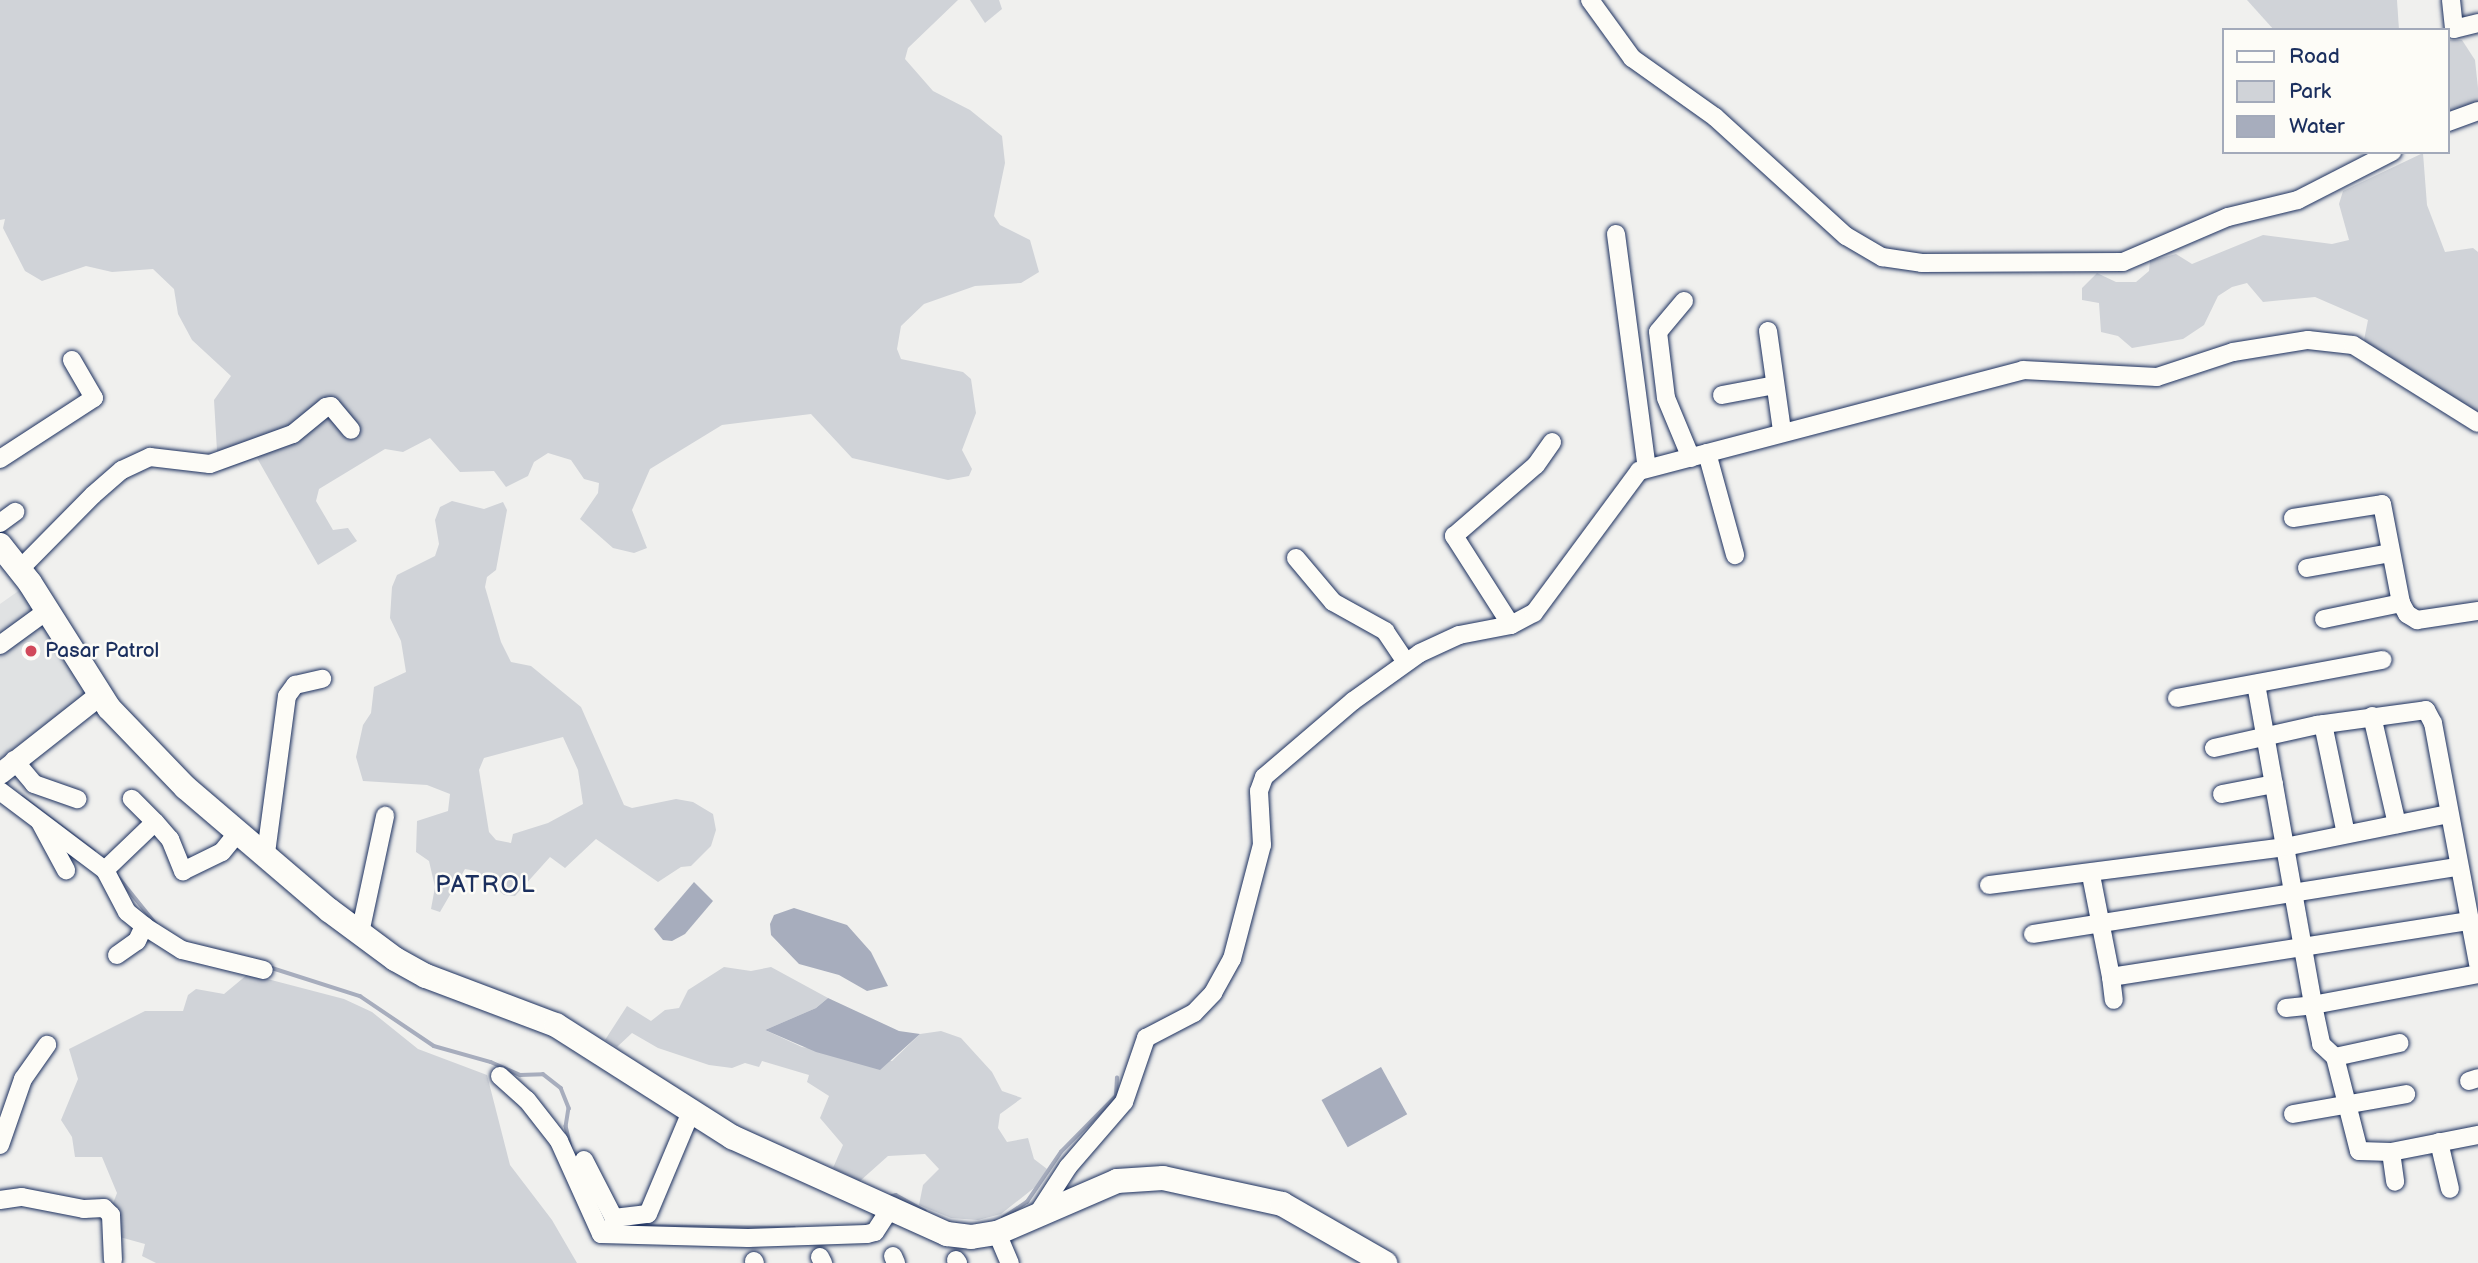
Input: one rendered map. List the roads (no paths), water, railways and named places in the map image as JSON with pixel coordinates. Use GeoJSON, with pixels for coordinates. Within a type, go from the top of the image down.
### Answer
{"type":"FeatureCollection","features":[{"type":"Feature","properties":{"kind":"highway"},"geometry":{"type":"LineString","coordinates":[[0,545],[48,610],[99,695],[186,788],[360,933],[426,976],[556,1025],[690,1114],[947,1234],[971,1237],[998,1233],[1117,1181],[1163,1178],[1282,1204],[1385,1263]]}},
{"type":"Feature","properties":{"kind":"main road"},"geometry":{"type":"LineString","coordinates":[[7,766],[99,695]]}},
{"type":"Feature","properties":{"kind":"street"},"geometry":{"type":"LineString","coordinates":[[1590,0],[1632,58],[1715,117],[1846,236],[1882,257],[1922,263],[2123,262],[2228,217],[2309,195],[2388,154]]}},
{"type":"Feature","properties":{"kind":"street"},"geometry":{"type":"LineString","coordinates":[[2451,0],[2454,29],[2478,23]]}},
{"type":"Feature","properties":{"kind":"street"},"geometry":{"type":"LineString","coordinates":[[2450,121],[2478,111]]}},
{"type":"Feature","properties":{"kind":"street"},"geometry":{"type":"LineString","coordinates":[[1616,234],[1647,468]]}},
{"type":"Feature","properties":{"kind":"street"},"geometry":{"type":"LineString","coordinates":[[1684,301],[1658,332],[1666,397],[1699,455],[1734,555]]}},
{"type":"Feature","properties":{"kind":"street"},"geometry":{"type":"LineString","coordinates":[[1768,331],[1782,431]]}},
{"type":"Feature","properties":{"kind":"street"},"geometry":{"type":"LineString","coordinates":[[1036,1218],[1068,1167],[1124,1102],[1146,1038],[1194,1013],[1213,993],[1232,959],[1262,845],[1261,780],[1353,701],[1406,662],[1459,635],[1511,625],[1537,610],[1632,477],[1647,468],[1782,431],[1896,407],[2023,370],[2157,377],[2268,344],[2329,340],[2353,345],[2478,423]]}},
{"type":"Feature","properties":{"kind":"street"},"geometry":{"type":"LineString","coordinates":[[0,459],[94,398],[72,360]]}},
{"type":"Feature","properties":{"kind":"street"},"geometry":{"type":"LineString","coordinates":[[1722,395],[1774,385]]}},
{"type":"Feature","properties":{"kind":"street"},"geometry":{"type":"LineString","coordinates":[[20,569],[103,486],[122,470],[150,457],[210,464],[293,434],[326,407],[331,406],[351,430]]}},
{"type":"Feature","properties":{"kind":"street"},"geometry":{"type":"LineString","coordinates":[[1511,625],[1455,541],[1455,533],[1536,465],[1552,442]]}},
{"type":"Feature","properties":{"kind":"street"},"geometry":{"type":"LineString","coordinates":[[2293,518],[2382,504],[2401,603],[2417,620],[2478,611]]}},
{"type":"Feature","properties":{"kind":"street"},"geometry":{"type":"LineString","coordinates":[[0,523],[15,512]]}},
{"type":"Feature","properties":{"kind":"street"},"geometry":{"type":"LineString","coordinates":[[2307,568],[2390,553]]}},
{"type":"Feature","properties":{"kind":"street"},"geometry":{"type":"LineString","coordinates":[[1296,558],[1333,602],[1385,631],[1406,662]]}},
{"type":"Feature","properties":{"kind":"street"},"geometry":{"type":"LineString","coordinates":[[2324,619],[2401,603]]}},
{"type":"Feature","properties":{"kind":"street"},"geometry":{"type":"LineString","coordinates":[[0,645],[48,610]]}},
{"type":"Feature","properties":{"kind":"street"},"geometry":{"type":"LineString","coordinates":[[2177,698],[2383,660]]}},
{"type":"Feature","properties":{"kind":"street"},"geometry":{"type":"LineString","coordinates":[[266,853],[287,696],[295,685],[321,679]]}},
{"type":"Feature","properties":{"kind":"street"},"geometry":{"type":"LineString","coordinates":[[2256,684],[2300,946],[2321,1044],[2335,1057],[2359,1151],[2391,1152],[2478,1135]]}},
{"type":"Feature","properties":{"kind":"street"},"geometry":{"type":"LineString","coordinates":[[2214,748],[2323,724],[2420,708],[2429,712],[2478,964]]}},
{"type":"Feature","properties":{"kind":"street"},"geometry":{"type":"LineString","coordinates":[[2372,716],[2397,824]]}},
{"type":"Feature","properties":{"kind":"street"},"geometry":{"type":"LineString","coordinates":[[2323,724],[2346,834]]}},
{"type":"Feature","properties":{"kind":"street"},"geometry":{"type":"LineString","coordinates":[[7,766],[34,784],[77,799]]}},
{"type":"Feature","properties":{"kind":"street"},"geometry":{"type":"LineString","coordinates":[[2222,794],[2274,784]]}},
{"type":"Feature","properties":{"kind":"street"},"geometry":{"type":"LineString","coordinates":[[0,791],[37,816],[105,870],[127,912],[144,926],[193,954],[264,970]]}},
{"type":"Feature","properties":{"kind":"street"},"geometry":{"type":"LineString","coordinates":[[132,799],[170,839],[183,871],[222,852],[239,831]]}},
{"type":"Feature","properties":{"kind":"street"},"geometry":{"type":"LineString","coordinates":[[1989,885],[2091,875],[2284,847],[2448,814]]}},
{"type":"Feature","properties":{"kind":"street"},"geometry":{"type":"LineString","coordinates":[[37,816],[66,870]]}},
{"type":"Feature","properties":{"kind":"street"},"geometry":{"type":"LineString","coordinates":[[360,933],[385,816]]}},
{"type":"Feature","properties":{"kind":"street"},"geometry":{"type":"LineString","coordinates":[[105,870],[155,822]]}},
{"type":"Feature","properties":{"kind":"street"},"geometry":{"type":"LineString","coordinates":[[2033,934],[2292,896],[2458,867]]}},
{"type":"Feature","properties":{"kind":"street"},"geometry":{"type":"LineString","coordinates":[[2091,875],[2114,1000]]}},
{"type":"Feature","properties":{"kind":"street"},"geometry":{"type":"LineString","coordinates":[[2111,977],[2468,921]]}},
{"type":"Feature","properties":{"kind":"street"},"geometry":{"type":"LineString","coordinates":[[117,955],[137,941],[144,926]]}},
{"type":"Feature","properties":{"kind":"street"},"geometry":{"type":"LineString","coordinates":[[2286,1008],[2478,974]]}},
{"type":"Feature","properties":{"kind":"street"},"geometry":{"type":"LineString","coordinates":[[2335,1057],[2400,1043]]}},
{"type":"Feature","properties":{"kind":"street"},"geometry":{"type":"LineString","coordinates":[[0,1145],[23,1079],[47,1045]]}},
{"type":"Feature","properties":{"kind":"street"},"geometry":{"type":"LineString","coordinates":[[500,1076],[527,1100],[559,1141],[608,1227]]}},
{"type":"Feature","properties":{"kind":"street"},"geometry":{"type":"LineString","coordinates":[[2293,1114],[2406,1094]]}},
{"type":"Feature","properties":{"kind":"street"},"geometry":{"type":"LineString","coordinates":[[608,1227],[648,1214],[690,1114]]}},
{"type":"Feature","properties":{"kind":"street"},"geometry":{"type":"LineString","coordinates":[[2439,1142],[2450,1189]]}},
{"type":"Feature","properties":{"kind":"street"},"geometry":{"type":"LineString","coordinates":[[2391,1152],[2395,1182]]}},
{"type":"Feature","properties":{"kind":"street"},"geometry":{"type":"LineString","coordinates":[[583,1160],[608,1227]]}},
{"type":"Feature","properties":{"kind":"street"},"geometry":{"type":"LineString","coordinates":[[0,1200],[23,1197],[84,1209],[104,1208],[111,1215],[113,1260]]}},
{"type":"Feature","properties":{"kind":"street"},"geometry":{"type":"LineString","coordinates":[[608,1227],[748,1238],[867,1234],[875,1233],[891,1208]]}},
{"type":"Feature","properties":{"kind":"street"},"geometry":{"type":"LineString","coordinates":[[998,1233],[1010,1263]]}},
{"type":"Feature","properties":{"kind":"water"},"geometry":{"type":"Polygon","coordinates":[[[694,882],[713,901],[685,934],[672,941],[663,940],[654,929],[694,882]]]}},
{"type":"Feature","properties":{"kind":"water"},"geometry":{"type":"Polygon","coordinates":[[[794,908],[847,925],[871,952],[888,986],[867,991],[839,975],[799,964],[771,935],[770,924],[774,915],[794,908]]]}},
{"type":"Feature","properties":{"kind":"water"},"geometry":{"type":"Polygon","coordinates":[[[828,998],[899,1031],[920,1034],[880,1070],[816,1052],[765,1030],[816,1008],[828,998]]]}},
{"type":"Feature","properties":{"kind":"water"},"geometry":{"type":"Polygon","coordinates":[[[1381,1067],[1407,1114],[1348,1147],[1322,1100],[1381,1067]]]}},
{"type":"Feature","properties":{"kind":"waterway"},"geometry":{"type":"LineString","coordinates":[[22,797],[94,851]]}},
{"type":"Feature","properties":{"kind":"waterway"},"geometry":{"type":"LineString","coordinates":[[116,874],[156,924]]}},
{"type":"Feature","properties":{"kind":"waterway"},"geometry":{"type":"LineString","coordinates":[[269,967],[360,996],[434,1046],[491,1062],[520,1075],[543,1074],[561,1088],[569,1108],[566,1126],[571,1148]]}},
{"type":"Feature","properties":{"kind":"waterway"},"geometry":{"type":"LineString","coordinates":[[1003,1218],[1027,1202],[1061,1152],[1116,1096],[1117,1078]]}},
{"type":"Feature","properties":{"kind":"waterway"},"geometry":{"type":"LineString","coordinates":[[889,1197],[896,1195],[925,1211]]}},
{"type":"Feature","properties":{"kind":"waterway"},"geometry":{"type":"LineString","coordinates":[[623,1226],[794,1228]]}},
{"type":"Feature","properties":{"kind":"place","name":"Pasar Patrol"},"geometry":{"type":"Point","coordinates":[31,651]}},
{"type":"Feature","properties":{"kind":"district","name":"PATROL"},"geometry":{"type":"Point","coordinates":[486,885]}}]}
